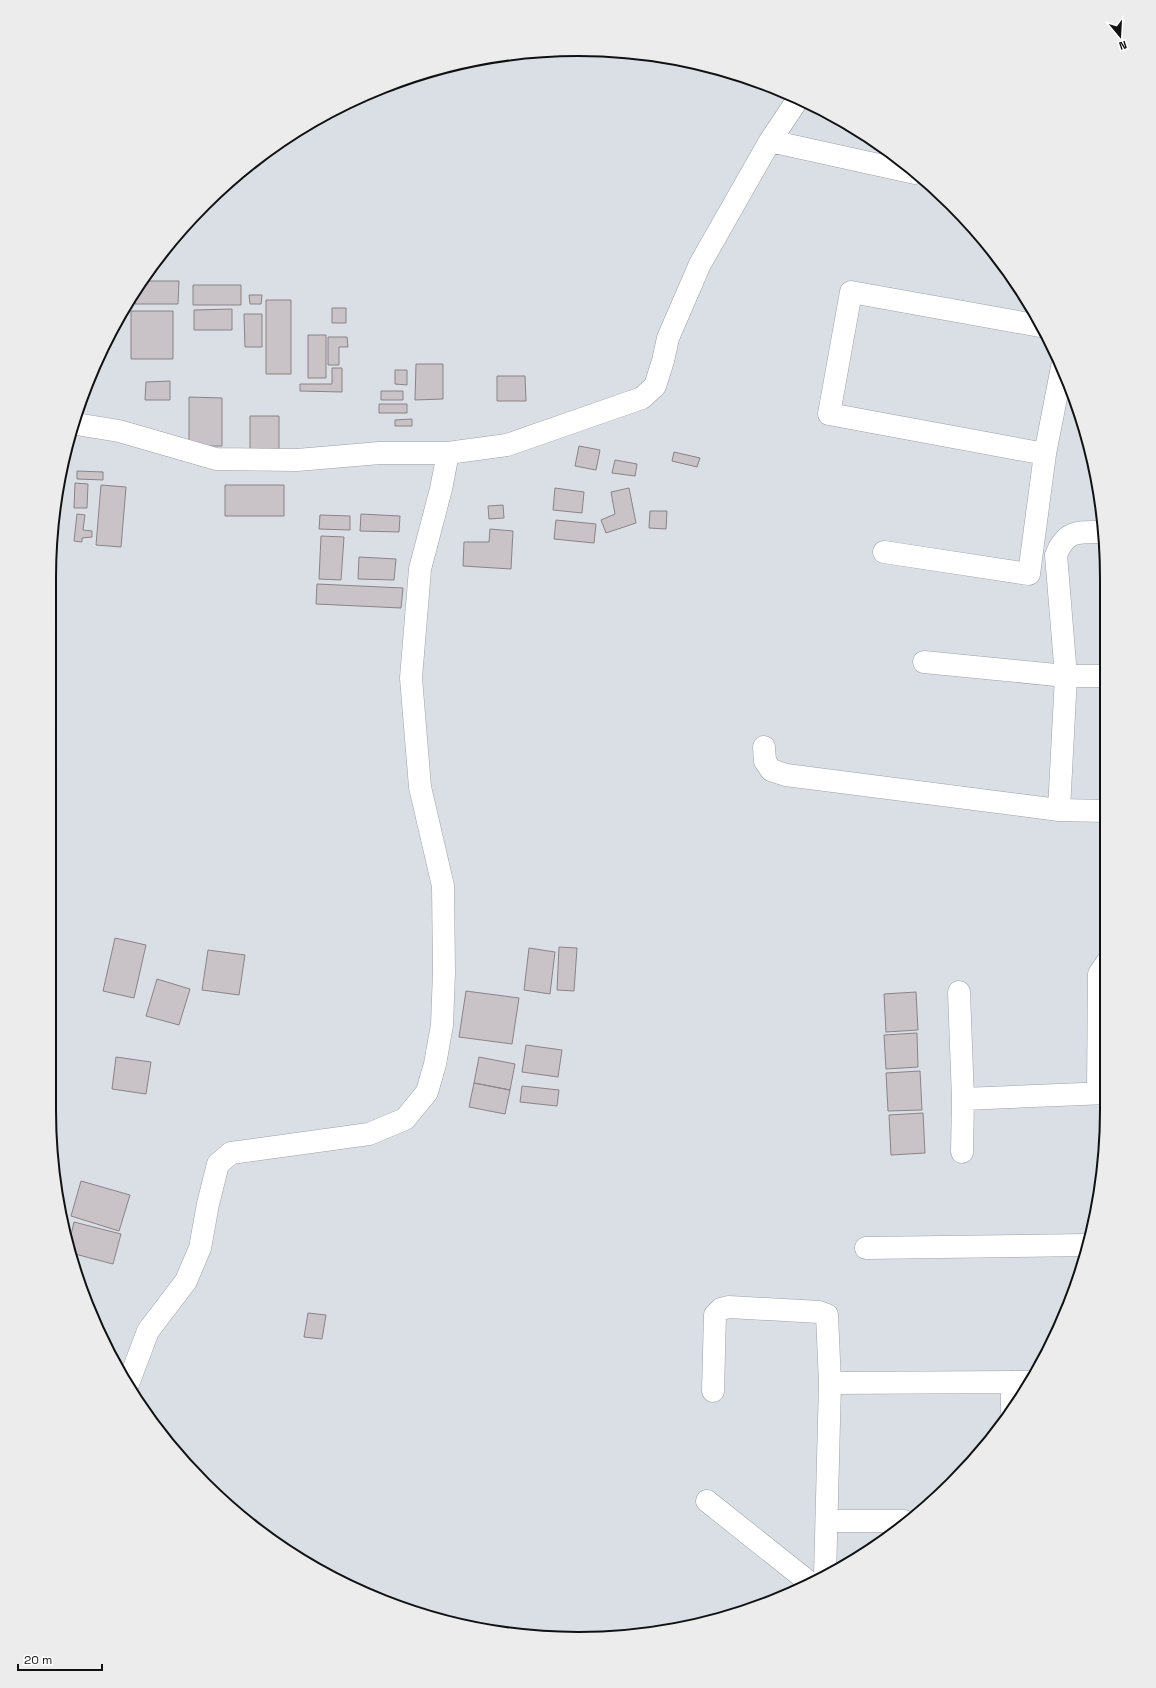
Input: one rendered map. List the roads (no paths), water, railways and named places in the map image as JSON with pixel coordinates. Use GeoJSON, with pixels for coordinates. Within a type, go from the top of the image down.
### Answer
{"type":"FeatureCollection","features":[{"type":"Feature","properties":{"kind":"street"},"geometry":{"type":"LineString","coordinates":[[80,425],[119,431],[216,459],[297,460],[380,453],[448,453],[507,445],[642,398],[655,386],[668,338],[700,264],[770,141],[795,104]]}},
{"type":"Feature","properties":{"kind":"street"},"geometry":{"type":"LineString","coordinates":[[770,141],[904,171]]}},
{"type":"Feature","properties":{"kind":"street"},"geometry":{"type":"LineString","coordinates":[[1034,325],[851,292],[829,414],[1046,454]]}},
{"type":"Feature","properties":{"kind":"street"},"geometry":{"type":"LineString","coordinates":[[884,552],[1029,574],[1046,454],[1062,383]]}},
{"type":"Feature","properties":{"kind":"street"},"geometry":{"type":"LineString","coordinates":[[130,1378],[148,1330],[186,1281],[200,1248],[208,1204],[218,1164],[231,1153],[369,1134],[405,1119],[427,1092],[435,1064],[442,1025],[444,972],[443,886],[420,787],[410,678],[420,569],[442,489],[448,453]]}},
{"type":"Feature","properties":{"kind":"street"},"geometry":{"type":"LineString","coordinates":[[1059,810],[1066,676],[1056,555],[1061,544],[1068,536],[1085,532],[1098,532]]}},
{"type":"Feature","properties":{"kind":"street"},"geometry":{"type":"LineString","coordinates":[[924,662],[1066,676],[1100,676]]}},
{"type":"Feature","properties":{"kind":"street"},"geometry":{"type":"LineString","coordinates":[[764,747],[765,760],[771,770],[786,775],[1059,810],[1100,811]]}},
{"type":"Feature","properties":{"kind":"street"},"geometry":{"type":"LineString","coordinates":[[959,992],[963,1099],[962,1152]]}},
{"type":"Feature","properties":{"kind":"street"},"geometry":{"type":"LineString","coordinates":[[963,1099],[1100,1093]]}},
{"type":"Feature","properties":{"kind":"street"},"geometry":{"type":"LineString","coordinates":[[866,1248],[1082,1245]]}},
{"type":"Feature","properties":{"kind":"street"},"geometry":{"type":"LineString","coordinates":[[713,1391],[715,1315],[721,1309],[729,1307],[819,1312],[827,1315],[830,1382],[825,1569]]}},
{"type":"Feature","properties":{"kind":"street"},"geometry":{"type":"LineString","coordinates":[[830,1382],[1021,1382]]}},
{"type":"Feature","properties":{"kind":"street"},"geometry":{"type":"LineString","coordinates":[[707,1501],[806,1580]]}},
{"type":"Feature","properties":{"kind":"street"},"geometry":{"type":"LineString","coordinates":[[827,1521],[900,1521]]}}]}
